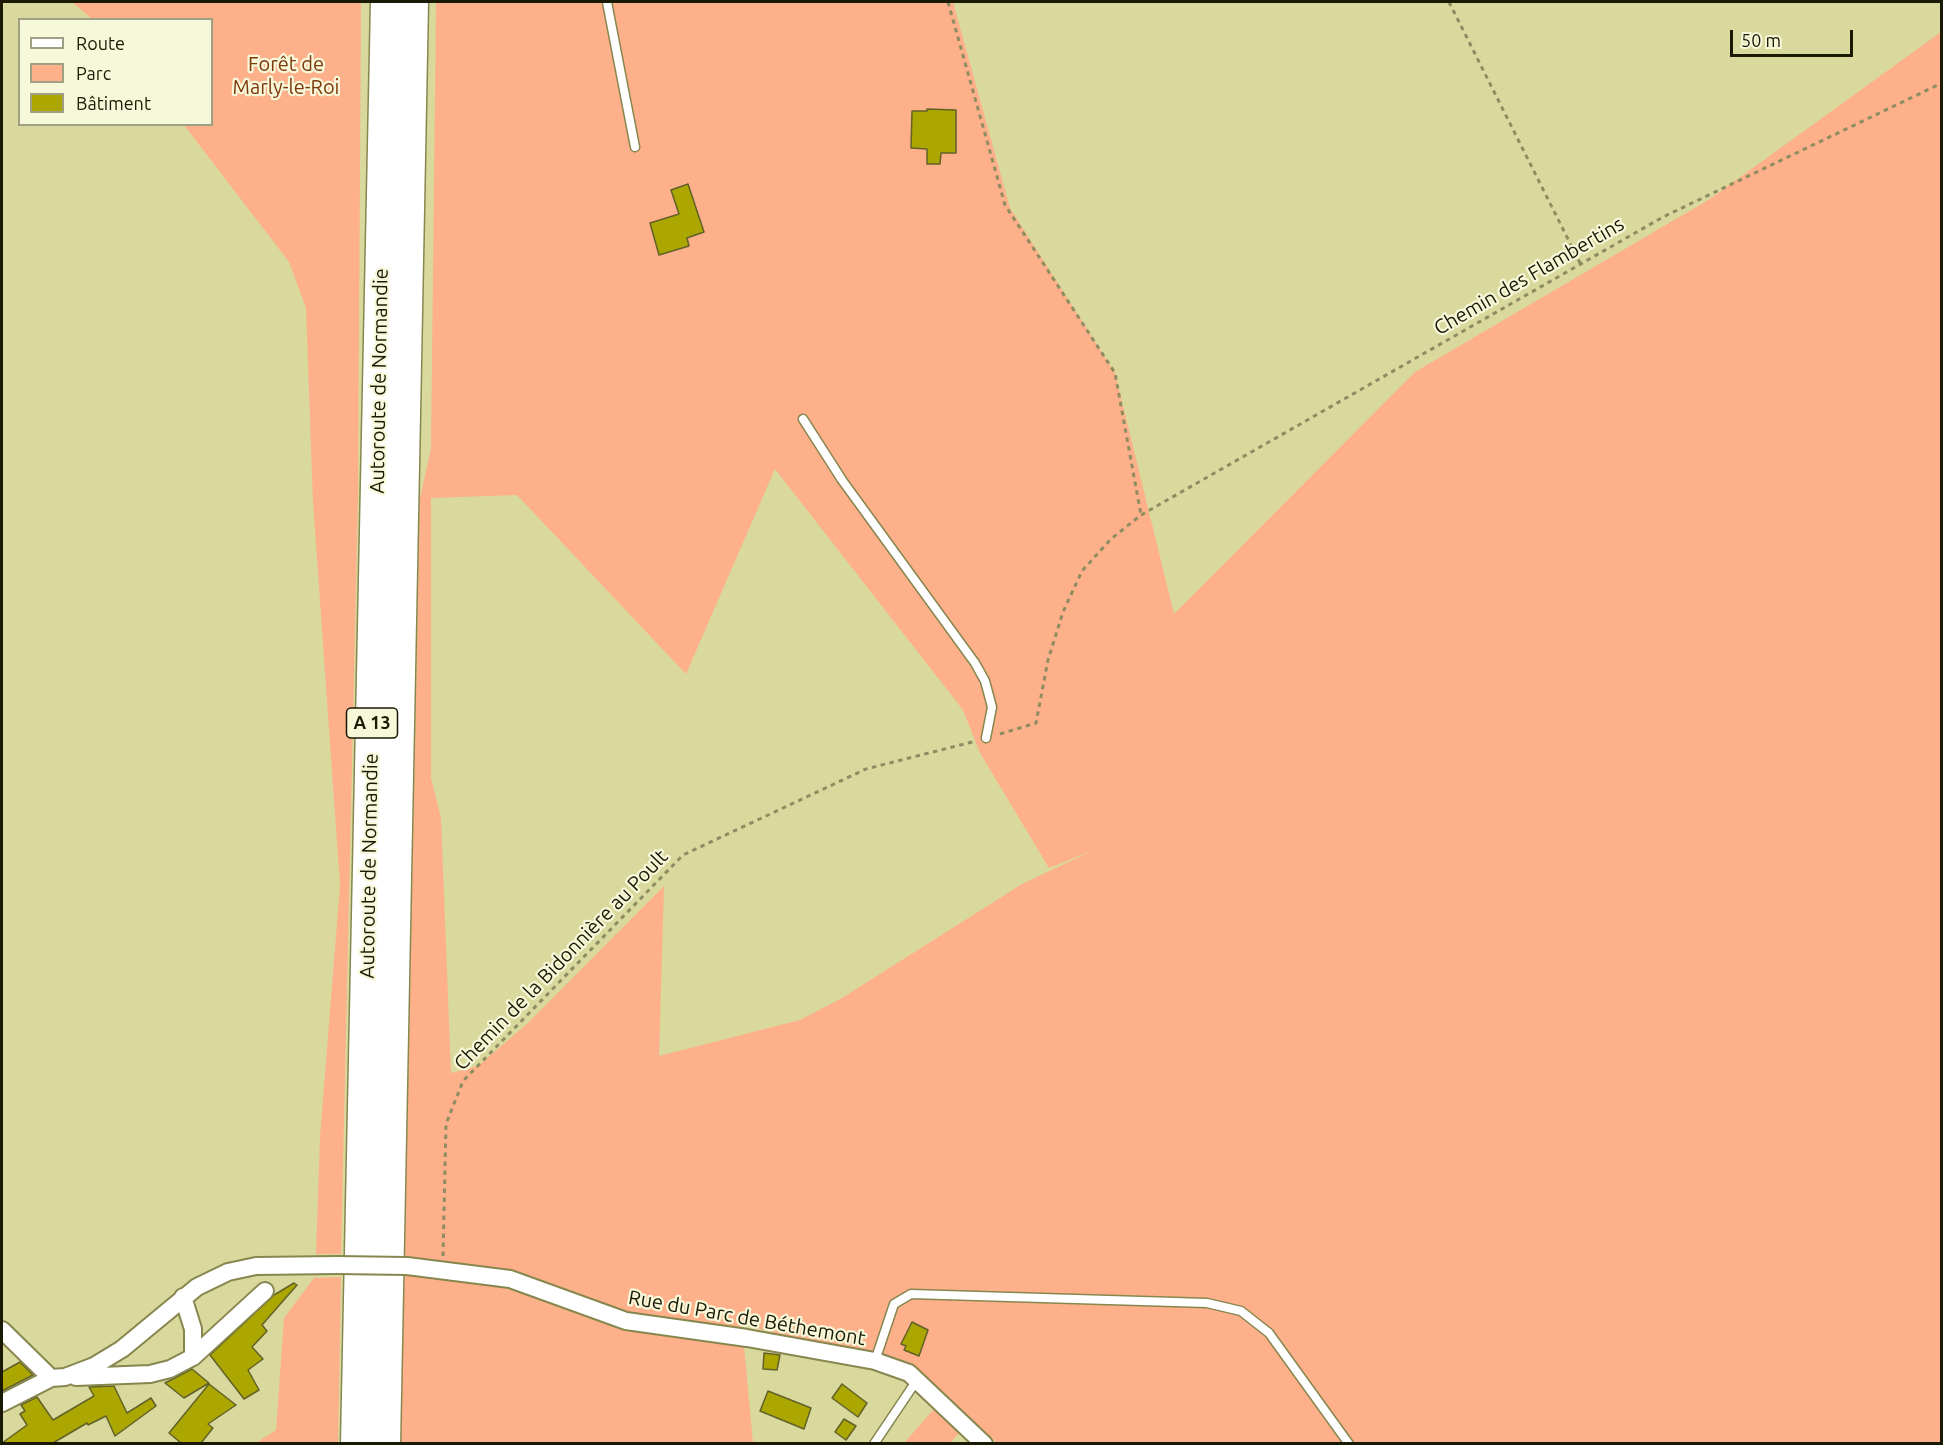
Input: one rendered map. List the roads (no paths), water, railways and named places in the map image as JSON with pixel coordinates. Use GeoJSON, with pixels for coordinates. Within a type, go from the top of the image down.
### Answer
{"type":"FeatureCollection","features":[{"type":"Feature","properties":{"kind":"highway","name":"Autoroute de Normandie"},"geometry":{"type":"LineString","coordinates":[[356,1443],[386,2]]}},
{"type":"Feature","properties":{"kind":"highway","name":"Autoroute de Normandie"},"geometry":{"type":"LineString","coordinates":[[385,1443],[413,2]]}},
{"type":"Feature","properties":{"kind":"street","name":"Rue du Parc de Béthemont"},"geometry":{"type":"LineString","coordinates":[[2,1403],[58,1377],[94,1366],[122,1349],[197,1287],[228,1272],[256,1266],[407,1266],[510,1279],[626,1321],[747,1338],[875,1361],[909,1373],[984,1443]]}},
{"type":"Feature","properties":{"kind":"street"},"geometry":{"type":"LineString","coordinates":[[2,1330],[58,1377],[150,1374],[170,1369],[193,1357],[265,1291]]}},
{"type":"Feature","properties":{"kind":"street"},"geometry":{"type":"LineString","coordinates":[[183,1297],[193,1329],[193,1357]]}},
{"type":"Feature","properties":{"kind":"lane"},"geometry":{"type":"LineString","coordinates":[[607,2],[635,147]]}},
{"type":"Feature","properties":{"kind":"lane"},"geometry":{"type":"LineString","coordinates":[[803,419],[842,480],[975,663],[985,681],[992,707],[986,738]]}},
{"type":"Feature","properties":{"kind":"lane"},"geometry":{"type":"LineString","coordinates":[[875,1361],[894,1304],[911,1294],[1208,1303],[1241,1311],[1269,1333],[1349,1443]]}},
{"type":"Feature","properties":{"kind":"lane"},"geometry":{"type":"LineString","coordinates":[[874,1443],[917,1380]]}},
{"type":"Feature","properties":{"kind":"park label","name":"Forêt de Marly-le-Roi"},"geometry":{"type":"Point","coordinates":[286,76]}}]}
